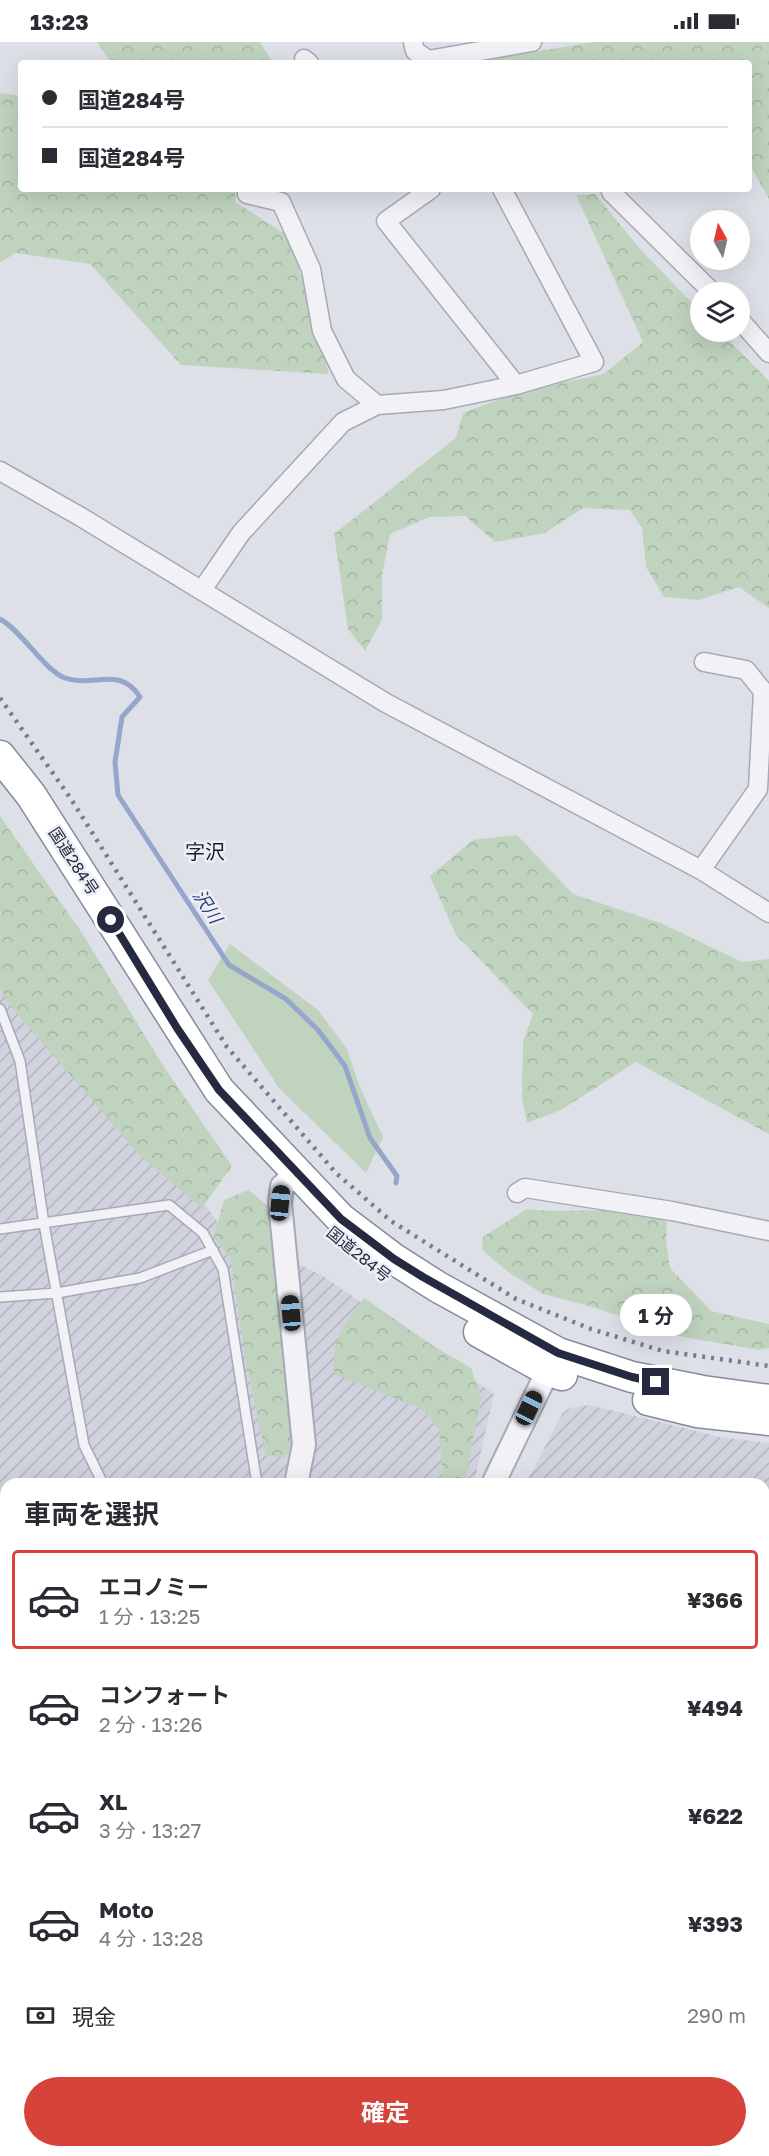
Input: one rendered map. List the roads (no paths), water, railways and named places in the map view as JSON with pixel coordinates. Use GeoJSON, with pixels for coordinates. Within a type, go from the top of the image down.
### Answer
{"type":"FeatureCollection","features":[{"type":"Feature","properties":{"kind":"highway","name":"国道284号"},"geometry":{"type":"LineString","coordinates":[[0,756],[31,795],[219,1090],[289,1180],[315,1219],[393,1282],[553,1361],[697,1412],[769,1420]]}},
{"type":"Feature","properties":{"kind":"highway","name":"国道284号"},"geometry":{"type":"LineString","coordinates":[[0,785],[48,853],[161,1034],[203,1095],[289,1180]]}},
{"type":"Feature","properties":{"kind":"highway","name":"国道284号"},"geometry":{"type":"LineString","coordinates":[[553,1361],[703,1391],[769,1400]]}},
{"type":"Feature","properties":{"kind":"street"},"geometry":{"type":"LineString","coordinates":[[413,42],[415,51],[428,60],[532,42]]}},
{"type":"Feature","properties":{"kind":"street"},"geometry":{"type":"LineString","coordinates":[[247,192],[247,194],[281,202],[311,269],[322,331],[346,379],[377,405]]}},
{"type":"Feature","properties":{"kind":"street"},"geometry":{"type":"LineString","coordinates":[[427,192],[386,221],[516,385]]}},
{"type":"Feature","properties":{"kind":"street"},"geometry":{"type":"LineString","coordinates":[[202,590],[241,533],[343,422],[377,405],[444,400],[516,385],[594,362],[504,192]]}},
{"type":"Feature","properties":{"kind":"street"},"geometry":{"type":"LineString","coordinates":[[611,192],[702,282]]}},
{"type":"Feature","properties":{"kind":"street"},"geometry":{"type":"LineString","coordinates":[[750,331],[769,353]]}},
{"type":"Feature","properties":{"kind":"street"},"geometry":{"type":"LineString","coordinates":[[0,471],[202,590],[386,703],[701,870],[769,912]]}},
{"type":"Feature","properties":{"kind":"street"},"geometry":{"type":"LineString","coordinates":[[701,870],[758,789],[763,691],[746,670],[704,662]]}},
{"type":"Feature","properties":{"kind":"street"},"geometry":{"type":"LineString","coordinates":[[289,1180],[280,1203],[304,1445],[297,1478]]}},
{"type":"Feature","properties":{"kind":"street"},"geometry":{"type":"LineString","coordinates":[[517,1193],[525,1188],[672,1211],[769,1231]]}},
{"type":"Feature","properties":{"kind":"street"},"geometry":{"type":"LineString","coordinates":[[496,1478],[553,1361]]}},
{"type":"Feature","properties":{"kind":"lane"},"geometry":{"type":"LineString","coordinates":[[0,1009],[20,1061],[44,1224],[84,1445],[100,1478]]}},
{"type":"Feature","properties":{"kind":"lane"},"geometry":{"type":"LineString","coordinates":[[0,1229],[169,1205],[203,1233],[223,1269],[256,1478]]}},
{"type":"Feature","properties":{"kind":"lane"},"geometry":{"type":"LineString","coordinates":[[0,1297],[57,1293],[140,1278],[213,1250]]}},
{"type":"Feature","properties":{"kind":"waterway","name":"沢川"},"geometry":{"type":"LineString","coordinates":[[0,619],[57,674],[75,680],[106,679],[124,682],[132,687],[140,697],[122,717],[115,762],[118,795],[229,965],[286,999],[318,1030],[345,1066],[370,1138],[397,1176],[396,1183]]}},
{"type":"Feature","properties":{"kind":"railway"},"geometry":{"type":"LineString","coordinates":[[0,698],[71,799],[227,1047],[336,1173],[391,1221],[516,1299],[591,1329],[663,1351],[769,1366]]}},
{"type":"Feature","properties":{"kind":"district","name":"字沢"},"geometry":{"type":"Point","coordinates":[205,851]}}]}
